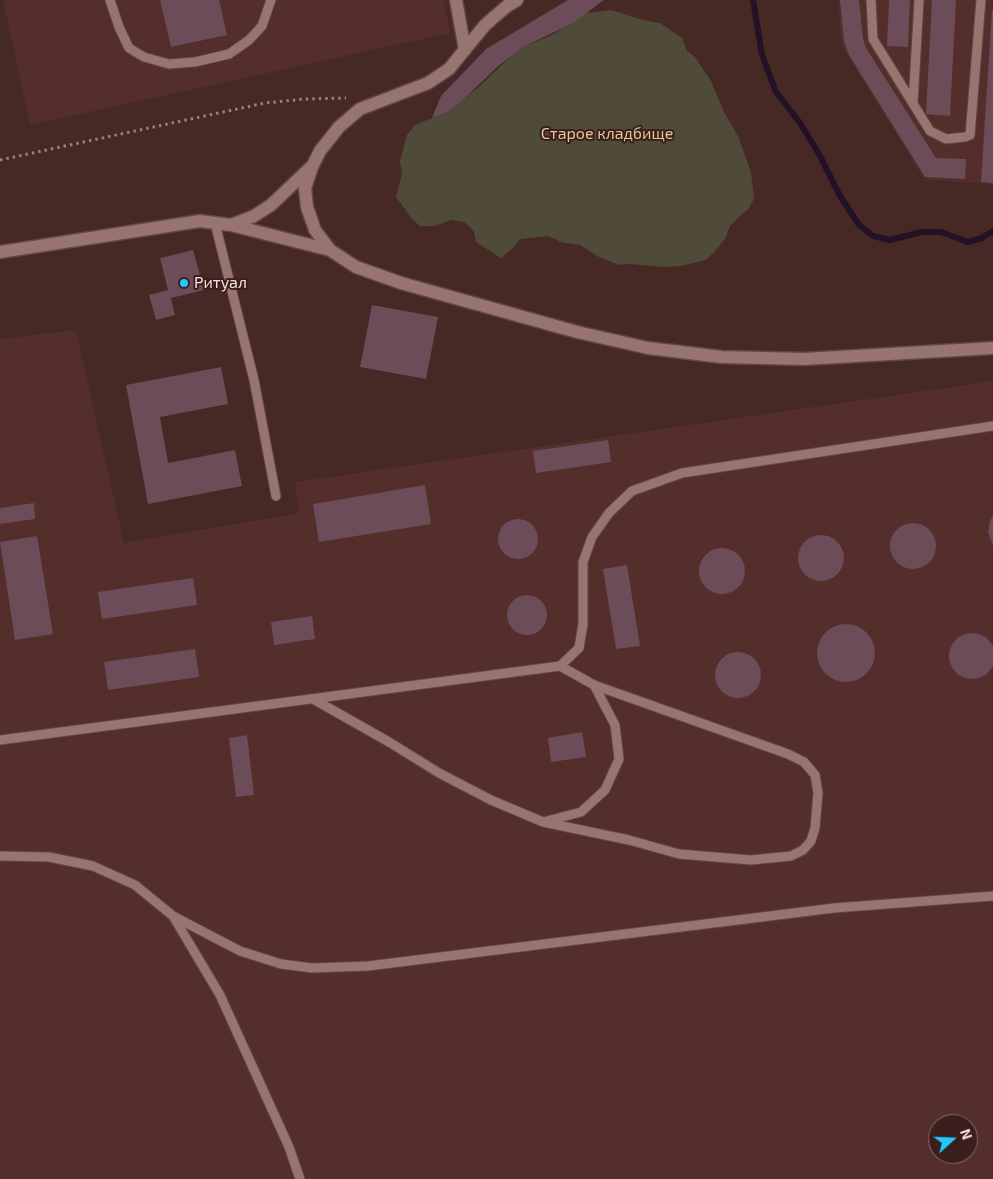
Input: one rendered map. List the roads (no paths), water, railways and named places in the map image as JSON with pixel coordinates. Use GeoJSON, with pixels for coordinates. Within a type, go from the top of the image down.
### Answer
{"type":"FeatureCollection","features":[{"type":"Feature","properties":{"kind":"street"},"geometry":{"type":"LineString","coordinates":[[456,0],[465,50]]}},
{"type":"Feature","properties":{"kind":"street"},"geometry":{"type":"LineString","coordinates":[[330,250],[315,230],[307,207],[306,188],[312,167],[320,151],[339,127],[360,109],[428,83],[449,69],[485,25],[517,0]]}},
{"type":"Feature","properties":{"kind":"street"},"geometry":{"type":"LineString","coordinates":[[231,225],[254,216],[271,205],[312,167]]}},
{"type":"Feature","properties":{"kind":"street"},"geometry":{"type":"LineString","coordinates":[[0,252],[200,221],[231,225],[330,250],[356,267],[401,283],[577,332],[648,348],[722,357],[804,359],[993,348]]}},
{"type":"Feature","properties":{"kind":"lane"},"geometry":{"type":"LineString","coordinates":[[110,0],[119,27],[129,48],[144,57],[169,64],[195,62],[229,54],[249,40],[262,26],[271,0]]}},
{"type":"Feature","properties":{"kind":"lane"},"geometry":{"type":"LineString","coordinates":[[871,0],[873,40],[930,131],[937,136],[946,138],[965,137],[970,134],[981,0]]}},
{"type":"Feature","properties":{"kind":"lane"},"geometry":{"type":"LineString","coordinates":[[913,104],[920,0]]}},
{"type":"Feature","properties":{"kind":"lane"},"geometry":{"type":"LineString","coordinates":[[215,223],[254,380],[276,496]]}},
{"type":"Feature","properties":{"kind":"lane"},"geometry":{"type":"LineString","coordinates":[[0,740],[560,666],[579,648],[583,624],[583,562],[592,537],[609,513],[632,491],[682,473],[993,426]]}},
{"type":"Feature","properties":{"kind":"lane"},"geometry":{"type":"LineString","coordinates":[[312,699],[448,778],[491,800],[543,822],[629,840],[679,854],[751,860],[791,856],[803,850],[811,842],[815,828],[818,792],[814,775],[804,762],[788,754],[594,685],[560,666]]}},
{"type":"Feature","properties":{"kind":"lane"},"geometry":{"type":"LineString","coordinates":[[543,822],[581,812],[605,790],[620,760],[615,725],[594,685]]}},
{"type":"Feature","properties":{"kind":"lane"},"geometry":{"type":"LineString","coordinates":[[0,856],[49,857],[93,866],[135,885],[173,916],[240,951],[281,964],[312,968],[368,966],[834,908],[993,896]]}},
{"type":"Feature","properties":{"kind":"lane"},"geometry":{"type":"LineString","coordinates":[[173,916],[220,995],[289,1147],[300,1179]]}},
{"type":"Feature","properties":{"kind":"waterway"},"geometry":{"type":"LineString","coordinates":[[753,0],[762,55],[776,92],[800,123],[819,154],[840,196],[859,225],[873,236],[890,240],[922,232],[941,232],[968,242],[982,238],[993,231]]}},
{"type":"Feature","properties":{"kind":"place","name":"Ритуал"},"geometry":{"type":"Point","coordinates":[184,283]}},
{"type":"Feature","properties":{"kind":"park label","name":"Старое кладбище"},"geometry":{"type":"Point","coordinates":[607,134]}}]}
